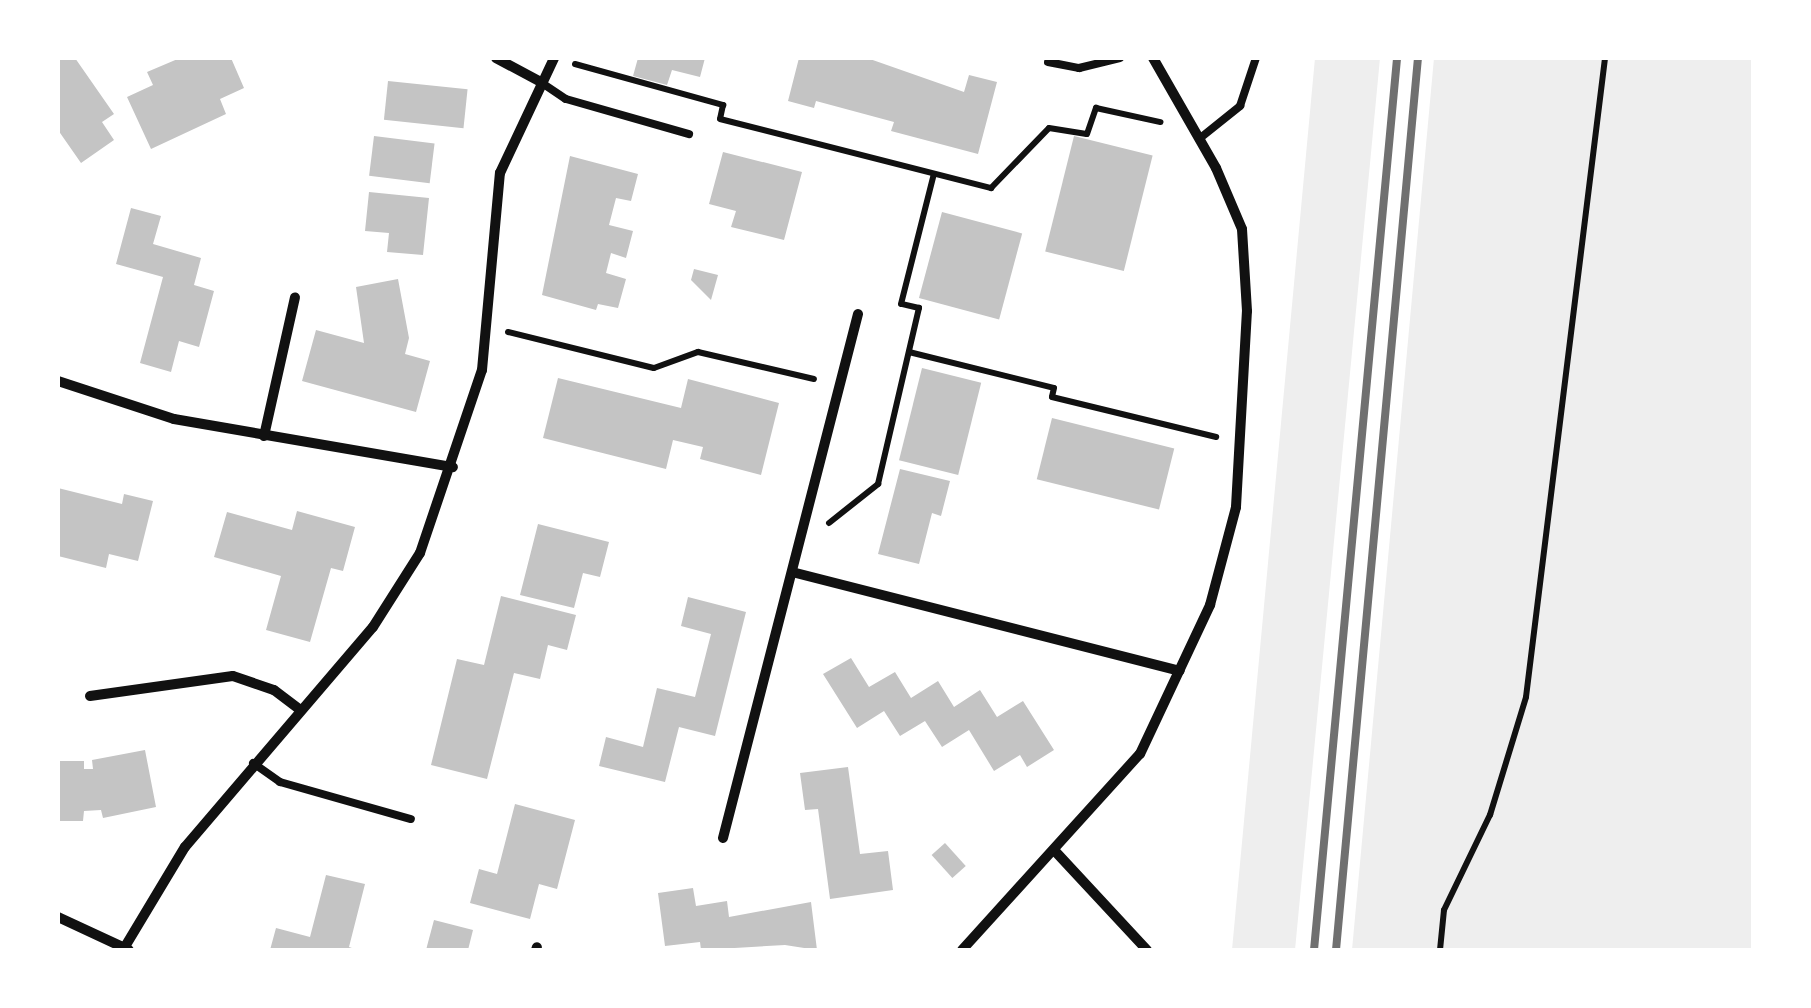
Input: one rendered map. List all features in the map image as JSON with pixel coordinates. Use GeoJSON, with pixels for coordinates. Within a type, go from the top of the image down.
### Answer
{"type":"FeatureCollection","features":[{"type":"Feature","properties":{"kind":"street"},"geometry":{"type":"LineString","coordinates":[[496,58],[539,81]]}},
{"type":"Feature","properties":{"kind":"street"},"geometry":{"type":"LineString","coordinates":[[58,917],[125,949],[184,847],[404,582],[453,467],[482,370],[492,208],[514,133],[554,58]]}},
{"type":"Feature","properties":{"kind":"street"},"geometry":{"type":"LineString","coordinates":[[962,950],[1140,754],[1180,671],[1225,556],[1242,442],[1248,262],[1242,229],[1199,138],[1153,58]]}},
{"type":"Feature","properties":{"kind":"street"},"geometry":{"type":"LineString","coordinates":[[264,436],[295,297]]}},
{"type":"Feature","properties":{"kind":"street"},"geometry":{"type":"LineString","coordinates":[[723,838],[858,314]]}},
{"type":"Feature","properties":{"kind":"street"},"geometry":{"type":"LineString","coordinates":[[58,381],[174,419],[453,467]]}},
{"type":"Feature","properties":{"kind":"street"},"geometry":{"type":"LineString","coordinates":[[792,572],[1180,671]]}},
{"type":"Feature","properties":{"kind":"street"},"geometry":{"type":"LineString","coordinates":[[90,696],[233,676],[274,690],[300,709]]}},
{"type":"Feature","properties":{"kind":"street"},"geometry":{"type":"LineString","coordinates":[[1054,850],[1147,950]]}},
{"type":"Feature","properties":{"kind":"lane"},"geometry":{"type":"LineString","coordinates":[[1048,62],[1079,68],[1120,58]]}},
{"type":"Feature","properties":{"kind":"lane"},"geometry":{"type":"LineString","coordinates":[[1199,138],[1240,106],[1256,58]]}},
{"type":"Feature","properties":{"kind":"lane"},"geometry":{"type":"LineString","coordinates":[[539,81],[566,99],[689,134]]}},
{"type":"Feature","properties":{"kind":"lane"},"geometry":{"type":"LineString","coordinates":[[253,763],[280,782],[410,819]]}},
{"type":"Feature","properties":{"kind":"path"},"geometry":{"type":"LineString","coordinates":[[1440,950],[1444,910],[1490,816],[1526,697],[1605,58]]}},
{"type":"Feature","properties":{"kind":"path"},"geometry":{"type":"LineString","coordinates":[[569,62],[723,105],[720,119],[991,188],[1049,128],[1087,134],[1096,108],[1160,122],[1185,113]]}},
{"type":"Feature","properties":{"kind":"path"},"geometry":{"type":"LineString","coordinates":[[806,516],[835,524],[878,484],[920,308],[900,304],[934,174]]}},
{"type":"Feature","properties":{"kind":"path"},"geometry":{"type":"LineString","coordinates":[[487,327],[640,366],[654,368],[698,352],[837,385]]}},
{"type":"Feature","properties":{"kind":"path"},"geometry":{"type":"LineString","coordinates":[[909,352],[1054,388],[1052,397],[1242,442]]}},
{"type":"Feature","properties":{"kind":"shaded area"},"geometry":{"type":"Polygon","coordinates":[[[1315,58],[1380,58],[1295,950],[1232,950],[1315,58]]]}},
{"type":"Feature","properties":{"kind":"shaded area"},"geometry":{"type":"Polygon","coordinates":[[[1434,58],[1753,58],[1753,950],[1352,950],[1434,58]]]}},
{"type":"Feature","properties":{"kind":"building"},"geometry":{"type":"Polygon","coordinates":[[[58,58],[75,58],[114,114],[102,122],[114,140],[81,163],[58,130],[58,58]]]}},
{"type":"Feature","properties":{"kind":"building"},"geometry":{"type":"Polygon","coordinates":[[[180,58],[231,58],[244,88],[220,99],[226,114],[151,149],[127,97],[153,85],[147,72],[180,58]]]}},
{"type":"Feature","properties":{"kind":"building"},"geometry":{"type":"Polygon","coordinates":[[[638,58],[705,58],[700,77],[672,70],[667,85],[633,76],[638,58]]]}},
{"type":"Feature","properties":{"kind":"building"},"geometry":{"type":"Polygon","coordinates":[[[799,58],[867,58],[964,92],[969,75],[997,82],[978,154],[891,131],[894,122],[816,101],[814,108],[788,101],[799,58]]]}},
{"type":"Feature","properties":{"kind":"building"},"geometry":{"type":"Polygon","coordinates":[[[388,81],[468,89],[463,128],[384,120],[388,81]]]}},
{"type":"Feature","properties":{"kind":"building"},"geometry":{"type":"Polygon","coordinates":[[[374,136],[435,143],[430,183],[369,176],[374,136]]]}},
{"type":"Feature","properties":{"kind":"building"},"geometry":{"type":"Polygon","coordinates":[[[1074,136],[1153,156],[1124,271],[1045,251],[1074,136]]]}},
{"type":"Feature","properties":{"kind":"building"},"geometry":{"type":"Polygon","coordinates":[[[723,152],[802,172],[784,240],[731,227],[736,211],[709,204],[723,152]]]}},
{"type":"Feature","properties":{"kind":"building"},"geometry":{"type":"Polygon","coordinates":[[[570,156],[638,174],[631,201],[616,198],[609,225],[633,231],[626,258],[611,253],[606,273],[626,279],[618,308],[598,304],[596,310],[542,295],[570,156]]]}},
{"type":"Feature","properties":{"kind":"building"},"geometry":{"type":"Polygon","coordinates":[[[369,192],[429,198],[423,255],[387,252],[389,233],[365,231],[369,192]]]}},
{"type":"Feature","properties":{"kind":"building"},"geometry":{"type":"Polygon","coordinates":[[[131,208],[161,216],[153,244],[201,258],[194,285],[214,291],[199,347],[179,341],[171,372],[140,363],[163,277],[116,264],[131,208]]]}},
{"type":"Feature","properties":{"kind":"building"},"geometry":{"type":"Polygon","coordinates":[[[942,212],[1022,233],[999,319],[919,298],[942,212]]]}},
{"type":"Feature","properties":{"kind":"building"},"geometry":{"type":"Polygon","coordinates":[[[694,269],[718,275],[711,300],[691,280],[694,269]]]}},
{"type":"Feature","properties":{"kind":"building"},"geometry":{"type":"Polygon","coordinates":[[[398,279],[409,338],[405,354],[430,361],[416,412],[302,381],[316,330],[364,343],[356,287],[398,279]]]}},
{"type":"Feature","properties":{"kind":"building"},"geometry":{"type":"Polygon","coordinates":[[[922,368],[981,383],[958,475],[899,460],[922,368]]]}},
{"type":"Feature","properties":{"kind":"building"},"geometry":{"type":"Polygon","coordinates":[[[558,378],[681,408],[688,379],[779,403],[761,475],[700,459],[703,447],[673,440],[666,469],[543,438],[558,378]]]}},
{"type":"Feature","properties":{"kind":"building"},"geometry":{"type":"Polygon","coordinates":[[[1052,418],[1174,448],[1159,510],[1037,479],[1052,418]]]}},
{"type":"Feature","properties":{"kind":"building"},"geometry":{"type":"Polygon","coordinates":[[[900,469],[950,481],[941,516],[932,513],[919,564],[878,554],[900,469]]]}},
{"type":"Feature","properties":{"kind":"building"},"geometry":{"type":"Polygon","coordinates":[[[58,488],[122,504],[124,494],[153,501],[138,561],[109,554],[106,568],[58,556],[58,488]]]}},
{"type":"Feature","properties":{"kind":"building"},"geometry":{"type":"Polygon","coordinates":[[[297,511],[355,527],[343,571],[331,568],[310,642],[266,630],[281,576],[214,557],[227,512],[292,530],[297,511]]]}},
{"type":"Feature","properties":{"kind":"building"},"geometry":{"type":"Polygon","coordinates":[[[538,524],[609,542],[600,577],[583,573],[574,608],[520,595],[538,524]]]}},
{"type":"Feature","properties":{"kind":"building"},"geometry":{"type":"Polygon","coordinates":[[[501,596],[576,615],[567,650],[548,645],[540,679],[514,673],[487,779],[431,765],[457,659],[484,665],[501,596]]]}},
{"type":"Feature","properties":{"kind":"building"},"geometry":{"type":"Polygon","coordinates":[[[688,597],[746,612],[715,736],[679,727],[665,782],[599,766],[606,737],[643,747],[657,688],[695,697],[711,634],[681,626],[688,597]]]}},
{"type":"Feature","properties":{"kind":"building"},"geometry":{"type":"Polygon","coordinates":[[[851,658],[869,687],[895,672],[911,698],[938,681],[954,707],[980,690],[997,717],[1023,701],[1054,750],[1027,767],[1020,755],[994,771],[969,730],[942,747],[925,721],[900,736],[884,711],[857,728],[823,674],[851,658]]]}},
{"type":"Feature","properties":{"kind":"building"},"geometry":{"type":"Polygon","coordinates":[[[145,750],[156,807],[103,818],[101,810],[84,811],[83,821],[58,821],[58,761],[84,761],[84,769],[93,769],[92,760],[145,750]]]}},
{"type":"Feature","properties":{"kind":"building"},"geometry":{"type":"Polygon","coordinates":[[[848,767],[860,854],[888,851],[893,890],[830,899],[818,809],[805,810],[800,773],[848,767]]]}},
{"type":"Feature","properties":{"kind":"building"},"geometry":{"type":"Polygon","coordinates":[[[515,804],[575,820],[557,889],[539,884],[530,919],[470,903],[479,869],[497,874],[515,804]]]}},
{"type":"Feature","properties":{"kind":"building"},"geometry":{"type":"Polygon","coordinates":[[[945,843],[966,866],[952,878],[932,855],[945,843]]]}},
{"type":"Feature","properties":{"kind":"building"},"geometry":{"type":"Polygon","coordinates":[[[326,875],[365,884],[349,947],[358,950],[270,950],[276,928],[310,937],[326,875]]]}},
{"type":"Feature","properties":{"kind":"building"},"geometry":{"type":"Polygon","coordinates":[[[693,888],[696,906],[727,901],[729,917],[811,902],[817,950],[785,945],[701,950],[700,942],[665,946],[658,893],[693,888]]]}},
{"type":"Feature","properties":{"kind":"building"},"geometry":{"type":"Polygon","coordinates":[[[434,920],[473,930],[468,950],[426,950],[434,920]]]}},
{"type":"Feature","properties":{"kind":"railway"},"geometry":{"type":"LineString","coordinates":[[1314,950],[1397,58]]}},
{"type":"Feature","properties":{"kind":"railway"},"geometry":{"type":"LineString","coordinates":[[1336,950],[1418,58]]}}]}
